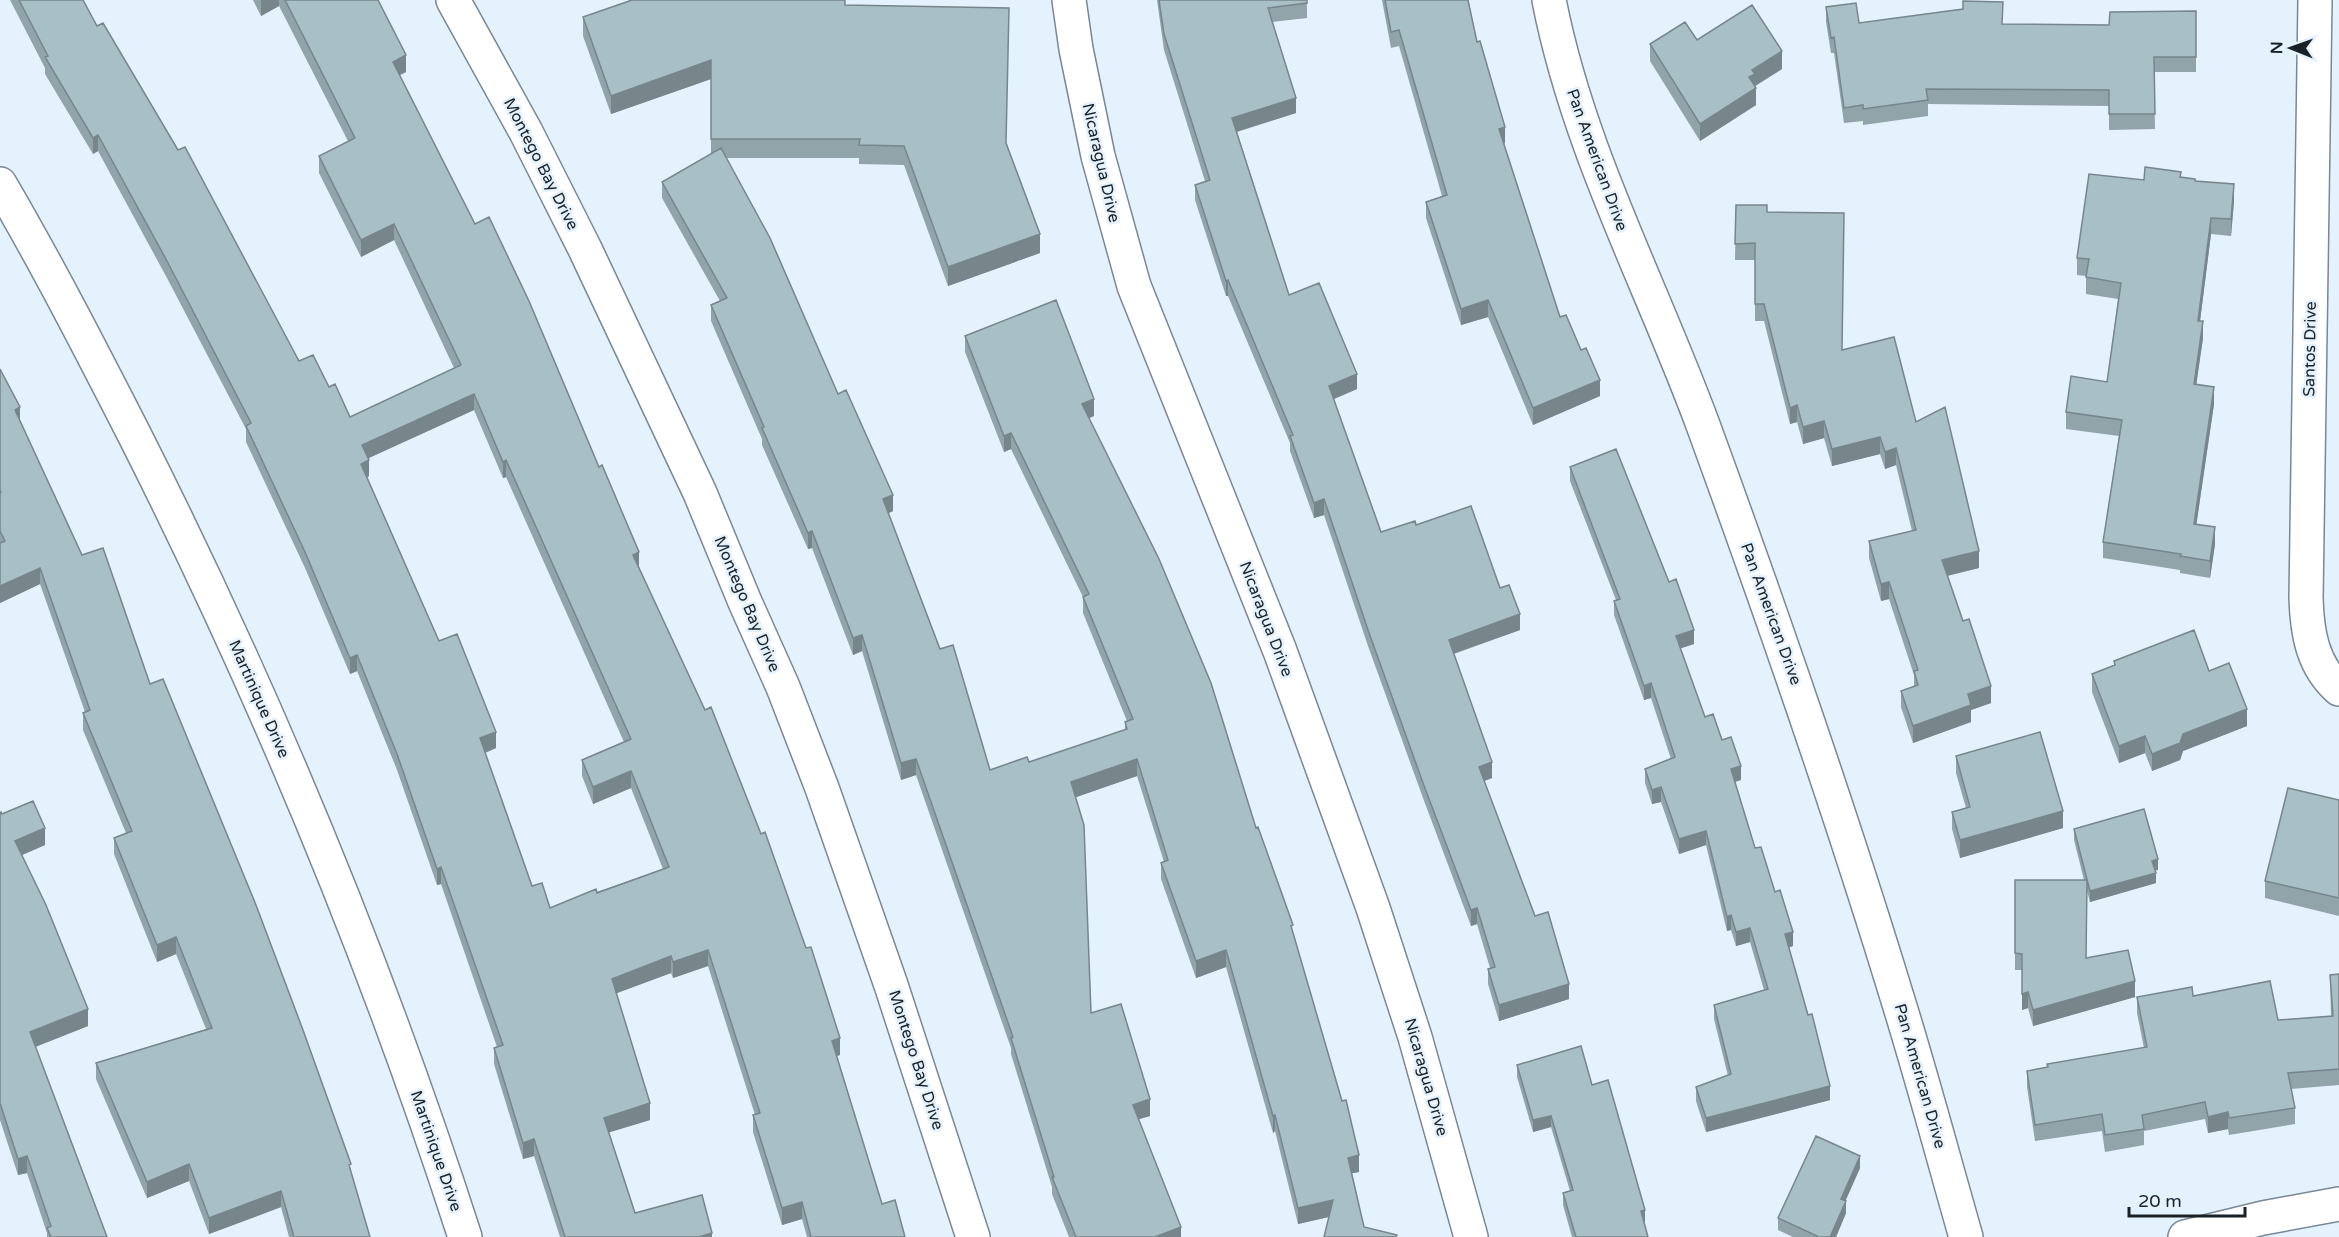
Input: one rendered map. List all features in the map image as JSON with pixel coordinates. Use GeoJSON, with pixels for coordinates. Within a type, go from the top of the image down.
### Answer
{"type":"FeatureCollection","features":[{"type":"Feature","properties":{"kind":"street","name":"Montego Bay Drive"},"geometry":{"type":"LineString","coordinates":[[453,0],[526,132],[585,249],[700,493],[783,687],[822,788],[888,975],[973,1237]]}},
{"type":"Feature","properties":{"kind":"street","name":"Nicaragua Drive"},"geometry":{"type":"LineString","coordinates":[[1069,0],[1076,49],[1098,156],[1134,286],[1280,651],[1373,908],[1415,1037],[1472,1237]]}},
{"type":"Feature","properties":{"kind":"street","name":"Pan American Drive"},"geometry":{"type":"LineString","coordinates":[[1549,0],[1562,58],[1602,180],[1702,422],[1818,750],[1898,998],[1966,1237]]}},
{"type":"Feature","properties":{"kind":"street","name":"Santos Drive"},"geometry":{"type":"LineString","coordinates":[[2315,0],[2306,598],[2309,637],[2315,655],[2321,669],[2339,689]]}},
{"type":"Feature","properties":{"kind":"street","name":"Martinique Drive"},"geometry":{"type":"LineString","coordinates":[[0,184],[81,330],[226,622],[342,894],[418,1098],[465,1237]]}},
{"type":"Feature","properties":{"kind":"street"},"geometry":{"type":"LineString","coordinates":[[2185,1237],[2263,1218],[2339,1204]]}},
{"type":"Feature","properties":{"kind":"building"},"geometry":{"type":"Polygon","coordinates":[[[19,0],[83,0],[97,26],[103,23],[178,150],[185,147],[299,361],[313,355],[329,387],[335,384],[350,417],[461,365],[394,224],[361,240],[319,156],[355,138],[285,0],[378,0],[406,55],[393,62],[475,224],[489,217],[529,301],[599,467],[602,465],[639,552],[633,555],[705,710],[711,707],[761,834],[765,832],[806,948],[811,947],[840,1038],[832,1041],[882,1204],[895,1200],[905,1237],[811,1237],[802,1202],[782,1208],[753,1115],[760,1113],[708,950],[673,962],[671,956],[612,979],[650,1103],[604,1118],[635,1213],[702,1195],[712,1233],[699,1237],[565,1237],[534,1139],[523,1143],[494,1048],[503,1045],[441,867],[437,869],[397,754],[357,655],[350,658],[305,552],[246,426],[251,423],[167,261],[98,135],[93,138],[45,57],[48,56],[19,0]],[[474,394],[362,445],[369,460],[361,464],[439,641],[457,634],[496,732],[480,738],[532,886],[542,883],[550,908],[596,889],[597,893],[669,867],[631,771],[593,787],[582,760],[631,739],[506,460],[503,462],[474,394]]]}},
{"type":"Feature","properties":{"kind":"building"},"geometry":{"type":"Polygon","coordinates":[[[632,0],[845,0],[845,5],[1009,8],[1006,143],[1040,234],[948,267],[904,146],[859,145],[860,139],[711,139],[711,60],[611,96],[583,17],[632,0]]]}},
{"type":"Feature","properties":{"kind":"building"},"geometry":{"type":"Polygon","coordinates":[[[1159,0],[1307,0],[1307,3],[1268,8],[1296,98],[1232,118],[1289,295],[1319,283],[1357,374],[1329,386],[1381,532],[1415,521],[1416,525],[1471,506],[1500,588],[1509,585],[1520,614],[1449,640],[1492,762],[1479,767],[1535,916],[1548,912],[1569,984],[1499,1005],[1488,969],[1495,967],[1477,908],[1471,910],[1423,783],[1324,499],[1314,503],[1290,436],[1293,435],[1228,280],[1226,281],[1195,185],[1210,180],[1164,34],[1159,0]]]}},
{"type":"Feature","properties":{"kind":"building"},"geometry":{"type":"Polygon","coordinates":[[[1385,0],[1468,0],[1477,42],[1480,41],[1505,127],[1499,129],[1560,317],[1566,315],[1581,350],[1586,348],[1600,380],[1533,408],[1488,300],[1461,309],[1426,202],[1447,195],[1399,30],[1391,32],[1385,0]]]}},
{"type":"Feature","properties":{"kind":"building"},"geometry":{"type":"Polygon","coordinates":[[[1963,1],[2003,2],[2002,24],[2109,25],[2110,12],[2196,11],[2196,57],[2154,57],[2155,114],[2109,114],[2109,90],[1926,89],[1928,100],[1863,109],[1863,105],[1844,108],[1834,37],[1831,38],[1826,7],[1856,3],[1859,23],[1963,9],[1963,1]]]}},
{"type":"Feature","properties":{"kind":"building"},"geometry":{"type":"Polygon","coordinates":[[[1752,5],[1782,51],[1752,70],[1755,74],[1749,77],[1756,88],[1700,124],[1650,44],[1685,22],[1697,40],[1752,5]]]}},
{"type":"Feature","properties":{"kind":"building"},"geometry":{"type":"Polygon","coordinates":[[[721,148],[770,238],[838,394],[846,390],[893,495],[883,499],[940,649],[953,645],[990,770],[1027,757],[1029,762],[1127,729],[1125,722],[1133,719],[1083,597],[1089,594],[1011,433],[1004,436],[965,336],[1056,300],[1094,399],[1082,404],[1159,559],[1211,683],[1256,828],[1258,827],[1293,925],[1291,926],[1342,1101],[1346,1100],[1359,1155],[1348,1158],[1364,1227],[1397,1235],[1396,1237],[1324,1237],[1333,1200],[1298,1208],[1275,1115],[1273,1116],[1226,950],[1196,961],[1161,863],[1168,860],[1137,759],[1071,782],[1084,825],[1091,1013],[1121,1004],[1150,1099],[1133,1105],[1181,1227],[1155,1237],[1076,1237],[1052,1177],[1054,1177],[1011,1038],[1013,1037],[916,759],[901,763],[862,635],[853,638],[812,531],[808,533],[711,305],[727,298],[662,182],[721,148]]]}},
{"type":"Feature","properties":{"kind":"building"},"geometry":{"type":"Polygon","coordinates":[[[2145,167],[2181,172],[2180,177],[2195,179],[2195,181],[2234,184],[2231,219],[2211,218],[2198,321],[2203,321],[2194,384],[2214,387],[2194,524],[2215,527],[2210,561],[2180,556],[2181,554],[2103,542],[2122,420],[2066,412],[2071,376],[2107,382],[2121,283],[2086,277],[2089,259],[2077,258],[2089,174],[2144,180],[2145,167]]]}},
{"type":"Feature","properties":{"kind":"building"},"geometry":{"type":"Polygon","coordinates":[[[1736,205],[1767,205],[1767,212],[1844,213],[1842,350],[1894,337],[1916,422],[1945,407],[1979,551],[1942,560],[1963,621],[1969,619],[1991,686],[1968,694],[1971,705],[1913,726],[1901,691],[1918,685],[1914,671],[1918,670],[1889,582],[1881,584],[1869,541],[1916,530],[1896,448],[1885,452],[1880,437],[1832,449],[1824,421],[1803,427],[1797,405],[1790,408],[1764,304],[1755,304],[1755,243],[1735,244],[1736,205]]]}},
{"type":"Feature","properties":{"kind":"building"},"geometry":{"type":"Polygon","coordinates":[[[0,369],[20,407],[15,410],[82,555],[103,548],[150,684],[163,679],[256,905],[303,1030],[351,1164],[349,1165],[370,1237],[294,1237],[281,1191],[209,1218],[189,1164],[147,1182],[96,1063],[212,1028],[176,937],[157,945],[114,838],[132,831],[83,713],[90,710],[40,568],[0,586],[0,543],[5,541],[0,531],[0,369]]]}},
{"type":"Feature","properties":{"kind":"building"},"geometry":{"type":"Polygon","coordinates":[[[1616,449],[1669,582],[1676,579],[1694,630],[1676,636],[1705,717],[1713,714],[1722,740],[1731,737],[1741,766],[1731,769],[1755,848],[1761,847],[1775,892],[1780,890],[1793,932],[1785,934],[1808,1015],[1812,1014],[1830,1086],[1706,1118],[1696,1087],[1731,1074],[1714,1005],[1768,989],[1750,928],[1736,932],[1731,915],[1727,917],[1706,831],[1679,839],[1661,787],[1652,790],[1645,769],[1675,757],[1651,683],[1644,686],[1614,601],[1620,599],[1570,467],[1616,449]]]}},
{"type":"Feature","properties":{"kind":"building"},"geometry":{"type":"Polygon","coordinates":[[[2194,630],[2209,671],[2229,663],[2247,709],[2183,734],[2180,743],[2152,754],[2145,736],[2119,746],[2092,674],[2115,665],[2114,661],[2194,630]]]}},
{"type":"Feature","properties":{"kind":"building"},"geometry":{"type":"Polygon","coordinates":[[[2040,732],[2063,811],[1960,840],[1952,812],[1970,807],[1956,756],[2040,732]]]}},
{"type":"Feature","properties":{"kind":"building"},"geometry":{"type":"Polygon","coordinates":[[[2288,788],[2339,800],[2339,898],[2265,881],[2288,788]]]}},
{"type":"Feature","properties":{"kind":"building"},"geometry":{"type":"Polygon","coordinates":[[[33,801],[45,828],[15,841],[46,905],[88,1009],[30,1032],[107,1237],[51,1237],[47,1228],[51,1226],[27,1156],[18,1159],[0,1103],[0,813],[33,801]]]}},
{"type":"Feature","properties":{"kind":"building"},"geometry":{"type":"Polygon","coordinates":[[[2144,809],[2158,859],[2152,861],[2156,873],[2090,891],[2074,829],[2144,809]]]}},
{"type":"Feature","properties":{"kind":"building"},"geometry":{"type":"Polygon","coordinates":[[[2015,880],[2087,880],[2086,958],[2128,950],[2135,981],[2033,1010],[2028,992],[2022,994],[2022,954],[2015,953],[2015,880]]]}},
{"type":"Feature","properties":{"kind":"building"},"geometry":{"type":"Polygon","coordinates":[[[2339,974],[2339,1069],[2288,1073],[2295,1108],[2229,1118],[2228,1112],[2208,1117],[2205,1102],[2142,1115],[2144,1129],[2105,1135],[2102,1114],[2035,1125],[2027,1071],[2048,1067],[2047,1064],[2147,1047],[2137,997],[2192,987],[2193,996],[2270,981],[2278,1020],[2333,1016],[2330,975],[2339,974]]]}},
{"type":"Feature","properties":{"kind":"building"},"geometry":{"type":"Polygon","coordinates":[[[1581,1046],[1592,1085],[1608,1080],[1645,1210],[1641,1211],[1648,1237],[1576,1237],[1563,1193],[1573,1190],[1551,1116],[1533,1120],[1517,1065],[1581,1046]]]}},
{"type":"Feature","properties":{"kind":"building"},"geometry":{"type":"Polygon","coordinates":[[[1816,1136],[1860,1156],[1841,1199],[1846,1201],[1830,1237],[1819,1237],[1778,1218],[1816,1136]]]}}]}
